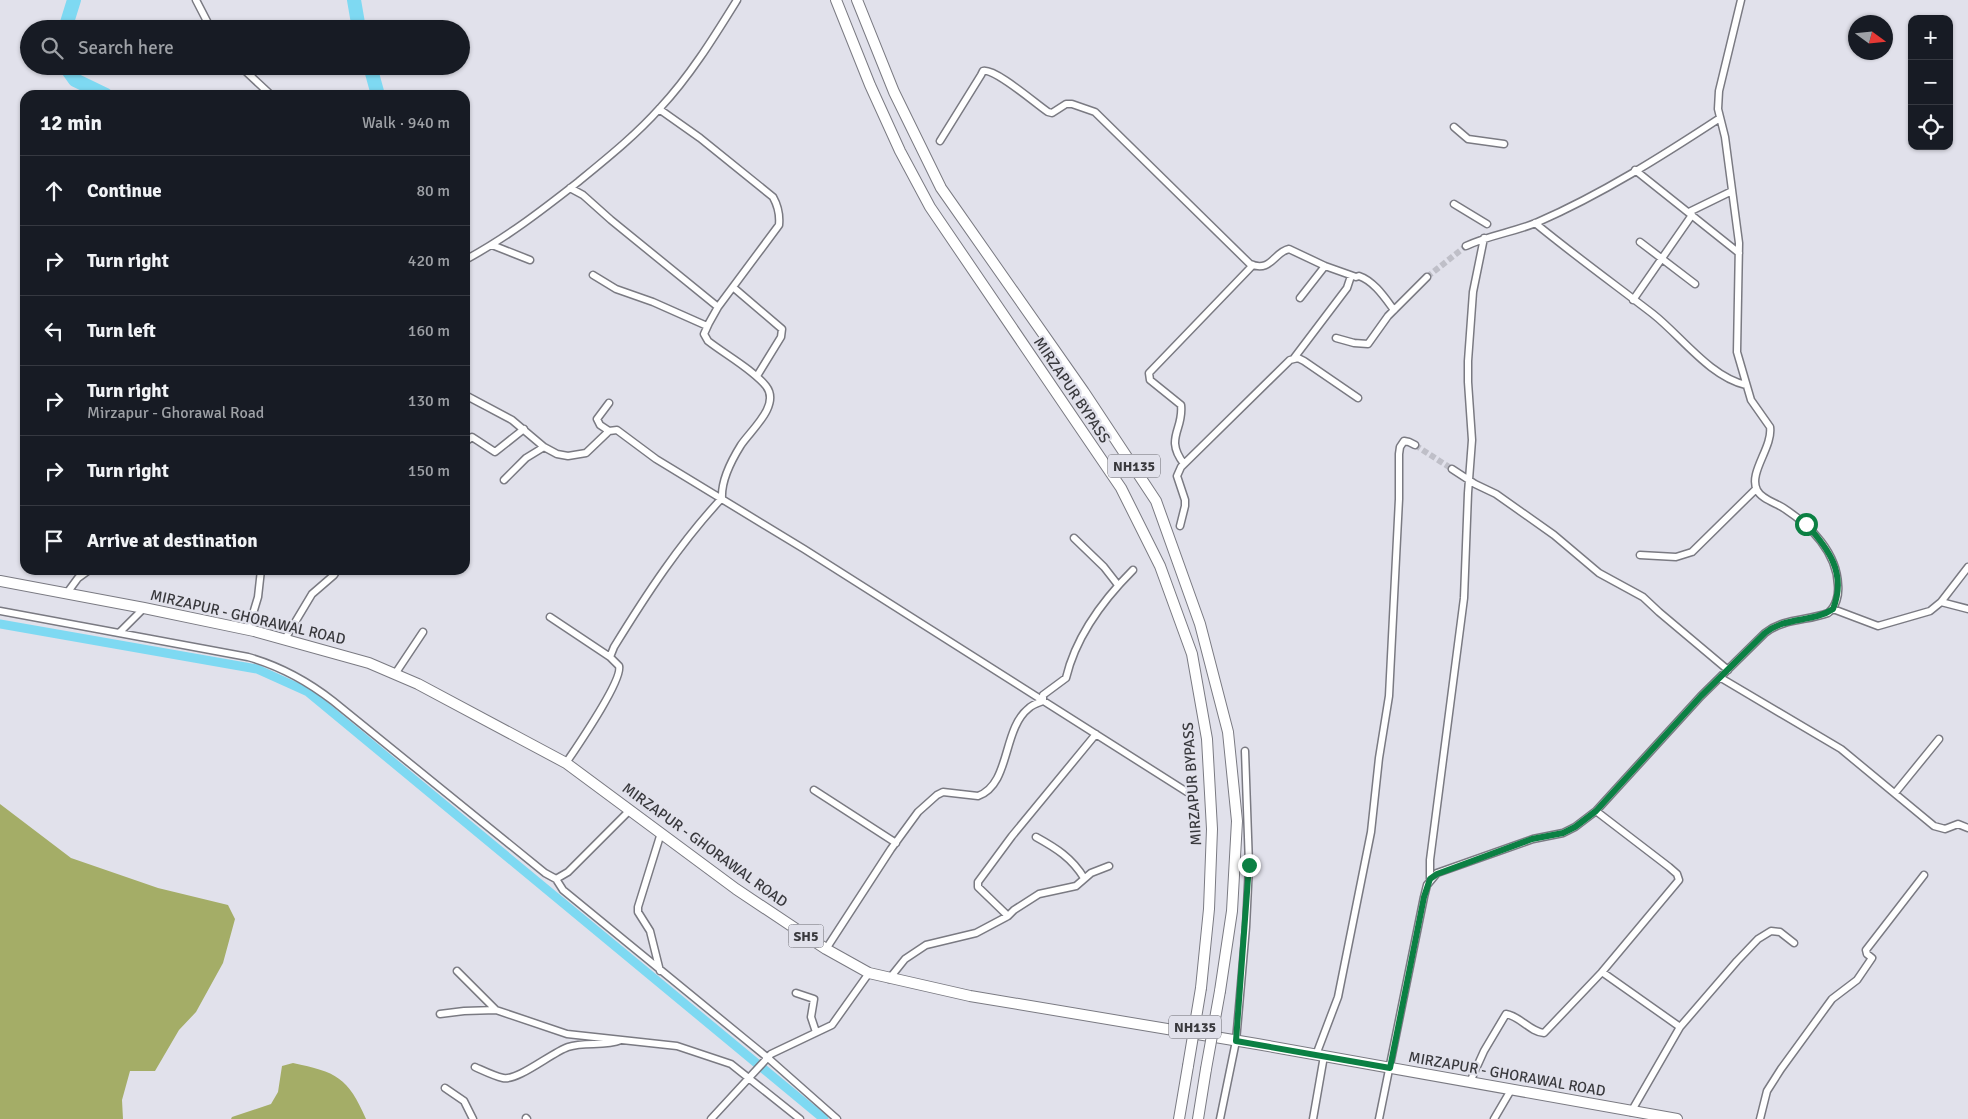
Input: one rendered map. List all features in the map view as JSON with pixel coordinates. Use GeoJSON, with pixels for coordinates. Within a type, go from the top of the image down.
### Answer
{"type":"FeatureCollection","features":[{"type":"Feature","properties":{"kind":"main road","name":"MIRZAPUR BYPASS"},"geometry":{"type":"LineString","coordinates":[[836,0],[870,85],[896,142],[930,206],[1121,488],[1160,566],[1192,654],[1206,739],[1212,829],[1209,909],[1201,988],[1179,1119]]}},
{"type":"Feature","properties":{"kind":"main road","name":"NH135"},"geometry":{"type":"LineString","coordinates":[[857,0],[894,92],[941,188],[1084,392],[1156,500],[1200,624],[1228,732],[1237,821],[1232,910],[1198,1119]]}},
{"type":"Feature","properties":{"kind":"main road","name":"MIRZAPUR - GHORAWAL ROAD"},"geometry":{"type":"LineString","coordinates":[[0,581],[248,630],[369,663],[395,674],[448,699],[566,763],[736,889],[826,949],[869,973],[970,996],[1677,1119]]}},
{"type":"Feature","properties":{"kind":"street"},"geometry":{"type":"LineString","coordinates":[[196,0],[206,20]]}},
{"type":"Feature","properties":{"kind":"street"},"geometry":{"type":"LineString","coordinates":[[470,257],[520,226],[570,188],[612,154],[659,109],[713,39],[737,0]]}},
{"type":"Feature","properties":{"kind":"street"},"geometry":{"type":"LineString","coordinates":[[1430,879],[1437,874],[1532,839],[1563,833],[1575,827],[1596,811],[1701,696],[1774,626],[1824,614],[1833,609],[1838,592],[1838,577],[1833,560],[1806,524],[1785,508],[1764,497],[1756,489],[1757,472],[1771,433],[1770,427],[1751,400],[1737,352],[1739,253],[1725,137],[1718,109],[1719,91],[1741,0]]}},
{"type":"Feature","properties":{"kind":"street"},"geometry":{"type":"LineString","coordinates":[[940,141],[980,75],[986,70],[1000,76],[1048,112],[1052,113],[1066,104],[1072,104],[1095,112],[1253,265]]}},
{"type":"Feature","properties":{"kind":"street"},"geometry":{"type":"LineString","coordinates":[[250,75],[266,90]]}},
{"type":"Feature","properties":{"kind":"street"},"geometry":{"type":"LineString","coordinates":[[610,657],[614,646],[662,573],[702,519],[722,498],[722,486],[732,461],[741,445],[764,416],[770,399],[766,386],[757,376],[708,342],[704,334],[718,307],[779,225],[780,218],[776,203],[773,197],[700,138],[659,109]]}},
{"type":"Feature","properties":{"kind":"street"},"geometry":{"type":"LineString","coordinates":[[1466,246],[1484,238],[1535,224],[1583,202],[1672,150],[1720,118]]}},
{"type":"Feature","properties":{"kind":"street"},"geometry":{"type":"LineString","coordinates":[[1454,127],[1468,139],[1504,144]]}},
{"type":"Feature","properties":{"kind":"street"},"geometry":{"type":"LineString","coordinates":[[1636,170],[1739,253]]}},
{"type":"Feature","properties":{"kind":"street"},"geometry":{"type":"LineString","coordinates":[[570,188],[583,195],[718,307]]}},
{"type":"Feature","properties":{"kind":"street"},"geometry":{"type":"LineString","coordinates":[[1633,300],[1663,258],[1691,213],[1732,190]]}},
{"type":"Feature","properties":{"kind":"street"},"geometry":{"type":"LineString","coordinates":[[1454,204],[1487,224]]}},
{"type":"Feature","properties":{"kind":"street"},"geometry":{"type":"LineString","coordinates":[[1535,224],[1654,315],[1722,374],[1736,383],[1746,385]]}},
{"type":"Feature","properties":{"kind":"street"},"geometry":{"type":"LineString","coordinates":[[1379,1119],[1424,897],[1430,879],[1430,860],[1464,598],[1472,440],[1468,382],[1470,341],[1473,292],[1484,238]]}},
{"type":"Feature","properties":{"kind":"street"},"geometry":{"type":"LineString","coordinates":[[1640,242],[1694,284]]}},
{"type":"Feature","properties":{"kind":"street"},"geometry":{"type":"LineString","coordinates":[[492,245],[530,260]]}},
{"type":"Feature","properties":{"kind":"street"},"geometry":{"type":"LineString","coordinates":[[1184,464],[1177,456],[1174,445],[1181,405],[1150,380],[1149,373],[1253,265],[1268,264],[1283,251],[1290,249],[1351,276],[1366,278],[1384,296],[1394,310]]}},
{"type":"Feature","properties":{"kind":"street"},"geometry":{"type":"LineString","coordinates":[[1300,298],[1325,266]]}},
{"type":"Feature","properties":{"kind":"street"},"geometry":{"type":"LineString","coordinates":[[593,275],[616,289],[653,302],[707,326]]}},
{"type":"Feature","properties":{"kind":"street"},"geometry":{"type":"LineString","coordinates":[[1180,526],[1186,506],[1177,476],[1181,467],[1294,358],[1347,288],[1351,276]]}},
{"type":"Feature","properties":{"kind":"street"},"geometry":{"type":"LineString","coordinates":[[1336,338],[1354,343],[1368,344],[1394,310],[1427,277]]}},
{"type":"Feature","properties":{"kind":"street"},"geometry":{"type":"LineString","coordinates":[[734,288],[782,329],[781,336],[757,376]]}},
{"type":"Feature","properties":{"kind":"street"},"geometry":{"type":"LineString","coordinates":[[1294,358],[1304,361],[1358,398]]}},
{"type":"Feature","properties":{"kind":"street"},"geometry":{"type":"LineString","coordinates":[[470,398],[506,417],[524,429],[544,447],[557,454],[581,455],[586,453],[609,432],[617,430],[656,459],[722,498],[1187,792]]}},
{"type":"Feature","properties":{"kind":"street"},"geometry":{"type":"LineString","coordinates":[[609,403],[597,421],[609,432]]}},
{"type":"Feature","properties":{"kind":"street"},"geometry":{"type":"LineString","coordinates":[[470,438],[472,437],[495,452],[524,429]]}},
{"type":"Feature","properties":{"kind":"street"},"geometry":{"type":"LineString","coordinates":[[1312,1119],[1320,1056],[1338,997],[1371,832],[1379,758],[1389,696],[1399,509],[1399,454],[1400,447],[1404,442],[1415,445]]}},
{"type":"Feature","properties":{"kind":"street"},"geometry":{"type":"LineString","coordinates":[[504,480],[526,458],[544,447]]}},
{"type":"Feature","properties":{"kind":"street"},"geometry":{"type":"LineString","coordinates":[[1452,469],[1479,487],[1496,494],[1554,535],[1599,573],[1643,597],[1728,670]]}},
{"type":"Feature","properties":{"kind":"street"},"geometry":{"type":"LineString","coordinates":[[1640,555],[1676,557],[1692,552],[1756,489]]}},
{"type":"Feature","properties":{"kind":"street"},"geometry":{"type":"LineString","coordinates":[[1074,538],[1104,567],[1118,585]]}},
{"type":"Feature","properties":{"kind":"street"},"geometry":{"type":"LineString","coordinates":[[1833,609],[1878,626],[1930,611],[1941,602],[1968,566]]}},
{"type":"Feature","properties":{"kind":"street"},"geometry":{"type":"LineString","coordinates":[[1043,701],[1043,694],[1066,678],[1070,661],[1083,634],[1100,606],[1133,570]]}},
{"type":"Feature","properties":{"kind":"street"},"geometry":{"type":"LineString","coordinates":[[67,593],[82,575]]}},
{"type":"Feature","properties":{"kind":"street"},"geometry":{"type":"LineString","coordinates":[[248,630],[258,598],[260,575]]}},
{"type":"Feature","properties":{"kind":"street"},"geometry":{"type":"LineString","coordinates":[[285,639],[312,594],[334,575]]}},
{"type":"Feature","properties":{"kind":"street"},"geometry":{"type":"LineString","coordinates":[[1941,602],[1968,610]]}},
{"type":"Feature","properties":{"kind":"street"},"geometry":{"type":"LineString","coordinates":[[119,633],[144,608]]}},
{"type":"Feature","properties":{"kind":"street"},"geometry":{"type":"LineString","coordinates":[[0,610],[248,657],[292,673],[326,695],[545,873],[556,879],[563,890],[837,1119]]}},
{"type":"Feature","properties":{"kind":"street"},"geometry":{"type":"LineString","coordinates":[[550,617],[610,657],[619,666],[619,676],[594,720],[566,763]]}},
{"type":"Feature","properties":{"kind":"street"},"geometry":{"type":"LineString","coordinates":[[395,674],[423,632]]}},
{"type":"Feature","properties":{"kind":"street"},"geometry":{"type":"LineString","coordinates":[[1721,678],[1841,749],[1938,828],[1945,830],[1955,824],[1968,828]]}},
{"type":"Feature","properties":{"kind":"street"},"geometry":{"type":"LineString","coordinates":[[826,949],[918,812],[943,792],[978,796],[984,794],[998,775],[1012,729],[1017,721],[1029,707],[1043,701]]}},
{"type":"Feature","properties":{"kind":"street"},"geometry":{"type":"LineString","coordinates":[[1008,916],[978,888],[978,882],[1012,836],[1096,734]]}},
{"type":"Feature","properties":{"kind":"street"},"geometry":{"type":"LineString","coordinates":[[1895,793],[1939,739]]}},
{"type":"Feature","properties":{"kind":"street"},"geometry":{"type":"LineString","coordinates":[[1220,1119],[1236,1041],[1249,865],[1246,751]]}},
{"type":"Feature","properties":{"kind":"street"},"geometry":{"type":"LineString","coordinates":[[814,790],[896,843]]}},
{"type":"Feature","properties":{"kind":"street"},"geometry":{"type":"LineString","coordinates":[[556,879],[568,872],[630,810]]}},
{"type":"Feature","properties":{"kind":"street"},"geometry":{"type":"LineString","coordinates":[[1470,1082],[1484,1051],[1506,1014],[1536,1032],[1544,1033],[1602,972],[1679,880],[1677,874],[1669,867],[1596,811]]}},
{"type":"Feature","properties":{"kind":"street"},"geometry":{"type":"LineString","coordinates":[[660,833],[638,912],[650,931],[660,971]]}},
{"type":"Feature","properties":{"kind":"street"},"geometry":{"type":"LineString","coordinates":[[1036,837],[1060,850],[1076,866],[1084,878]]}},
{"type":"Feature","properties":{"kind":"street"},"geometry":{"type":"LineString","coordinates":[[889,979],[905,959],[926,945],[976,933],[1008,916],[1039,894],[1076,886],[1084,878],[1108,866]]}},
{"type":"Feature","properties":{"kind":"street"},"geometry":{"type":"LineString","coordinates":[[1760,1119],[1767,1091],[1781,1069],[1832,999],[1857,980],[1865,970],[1872,958],[1867,954],[1866,950],[1924,875]]}},
{"type":"Feature","properties":{"kind":"street"},"geometry":{"type":"LineString","coordinates":[[1631,1112],[1680,1027],[1758,939],[1770,931],[1776,930],[1794,943]]}},
{"type":"Feature","properties":{"kind":"street"},"geometry":{"type":"LineString","coordinates":[[457,971],[496,1010]]}},
{"type":"Feature","properties":{"kind":"street"},"geometry":{"type":"LineString","coordinates":[[1602,972],[1680,1027]]}},
{"type":"Feature","properties":{"kind":"street"},"geometry":{"type":"LineString","coordinates":[[711,1119],[774,1052],[832,1026],[869,973]]}},
{"type":"Feature","properties":{"kind":"street"},"geometry":{"type":"LineString","coordinates":[[796,993],[814,1000],[812,1017],[816,1032]]}},
{"type":"Feature","properties":{"kind":"street"},"geometry":{"type":"LineString","coordinates":[[440,1014],[496,1010],[567,1034],[677,1046],[731,1064],[800,1119]]}},
{"type":"Feature","properties":{"kind":"street"},"geometry":{"type":"LineString","coordinates":[[475,1067],[504,1078],[516,1077],[568,1047],[606,1045],[622,1039]]}},
{"type":"Feature","properties":{"kind":"street"},"geometry":{"type":"LineString","coordinates":[[445,1088],[464,1101],[473,1119]]}},
{"type":"Feature","properties":{"kind":"street"},"geometry":{"type":"LineString","coordinates":[[1494,1119],[1510,1090]]}},
{"type":"Feature","properties":{"kind":"green space"},"geometry":{"type":"Polygon","coordinates":[[[0,804],[71,858],[158,888],[228,905],[235,919],[223,963],[196,1012],[179,1030],[155,1071],[130,1071],[122,1100],[123,1119],[0,1119],[0,804]]]}},
{"type":"Feature","properties":{"kind":"green space"},"geometry":{"type":"Polygon","coordinates":[[[293,1063],[320,1070],[339,1079],[353,1094],[366,1119],[231,1119],[232,1117],[271,1104],[278,1092],[282,1066],[293,1063]]]}},
{"type":"Feature","properties":{"kind":"waterway"},"geometry":{"type":"LineString","coordinates":[[68,20],[74,0]]}},
{"type":"Feature","properties":{"kind":"waterway"},"geometry":{"type":"LineString","coordinates":[[354,0],[357,20]]}},
{"type":"Feature","properties":{"kind":"waterway"},"geometry":{"type":"LineString","coordinates":[[71,75],[75,80],[96,90]]}},
{"type":"Feature","properties":{"kind":"waterway"},"geometry":{"type":"LineString","coordinates":[[372,75],[377,90]]}},
{"type":"Feature","properties":{"kind":"waterway"},"geometry":{"type":"LineString","coordinates":[[0,624],[257,669],[308,692],[824,1119]]}},
{"type":"Feature","properties":{"kind":"tunnel"},"geometry":{"type":"LineString","coordinates":[[1427,277],[1466,246]]}},
{"type":"Feature","properties":{"kind":"tunnel"},"geometry":{"type":"LineString","coordinates":[[1415,445],[1452,469]]}},
{"type":"Feature","properties":{"kind":"route"},"geometry":{"type":"LineString","coordinates":[[1249,865],[1246,927],[1236,1041],[1390,1068],[1424,897],[1430,879],[1437,874],[1532,839],[1563,833],[1575,827],[1596,811],[1701,696],[1765,633],[1774,626],[1785,622],[1824,614],[1833,609],[1838,592],[1838,577],[1833,560],[1806,524]]}}]}
